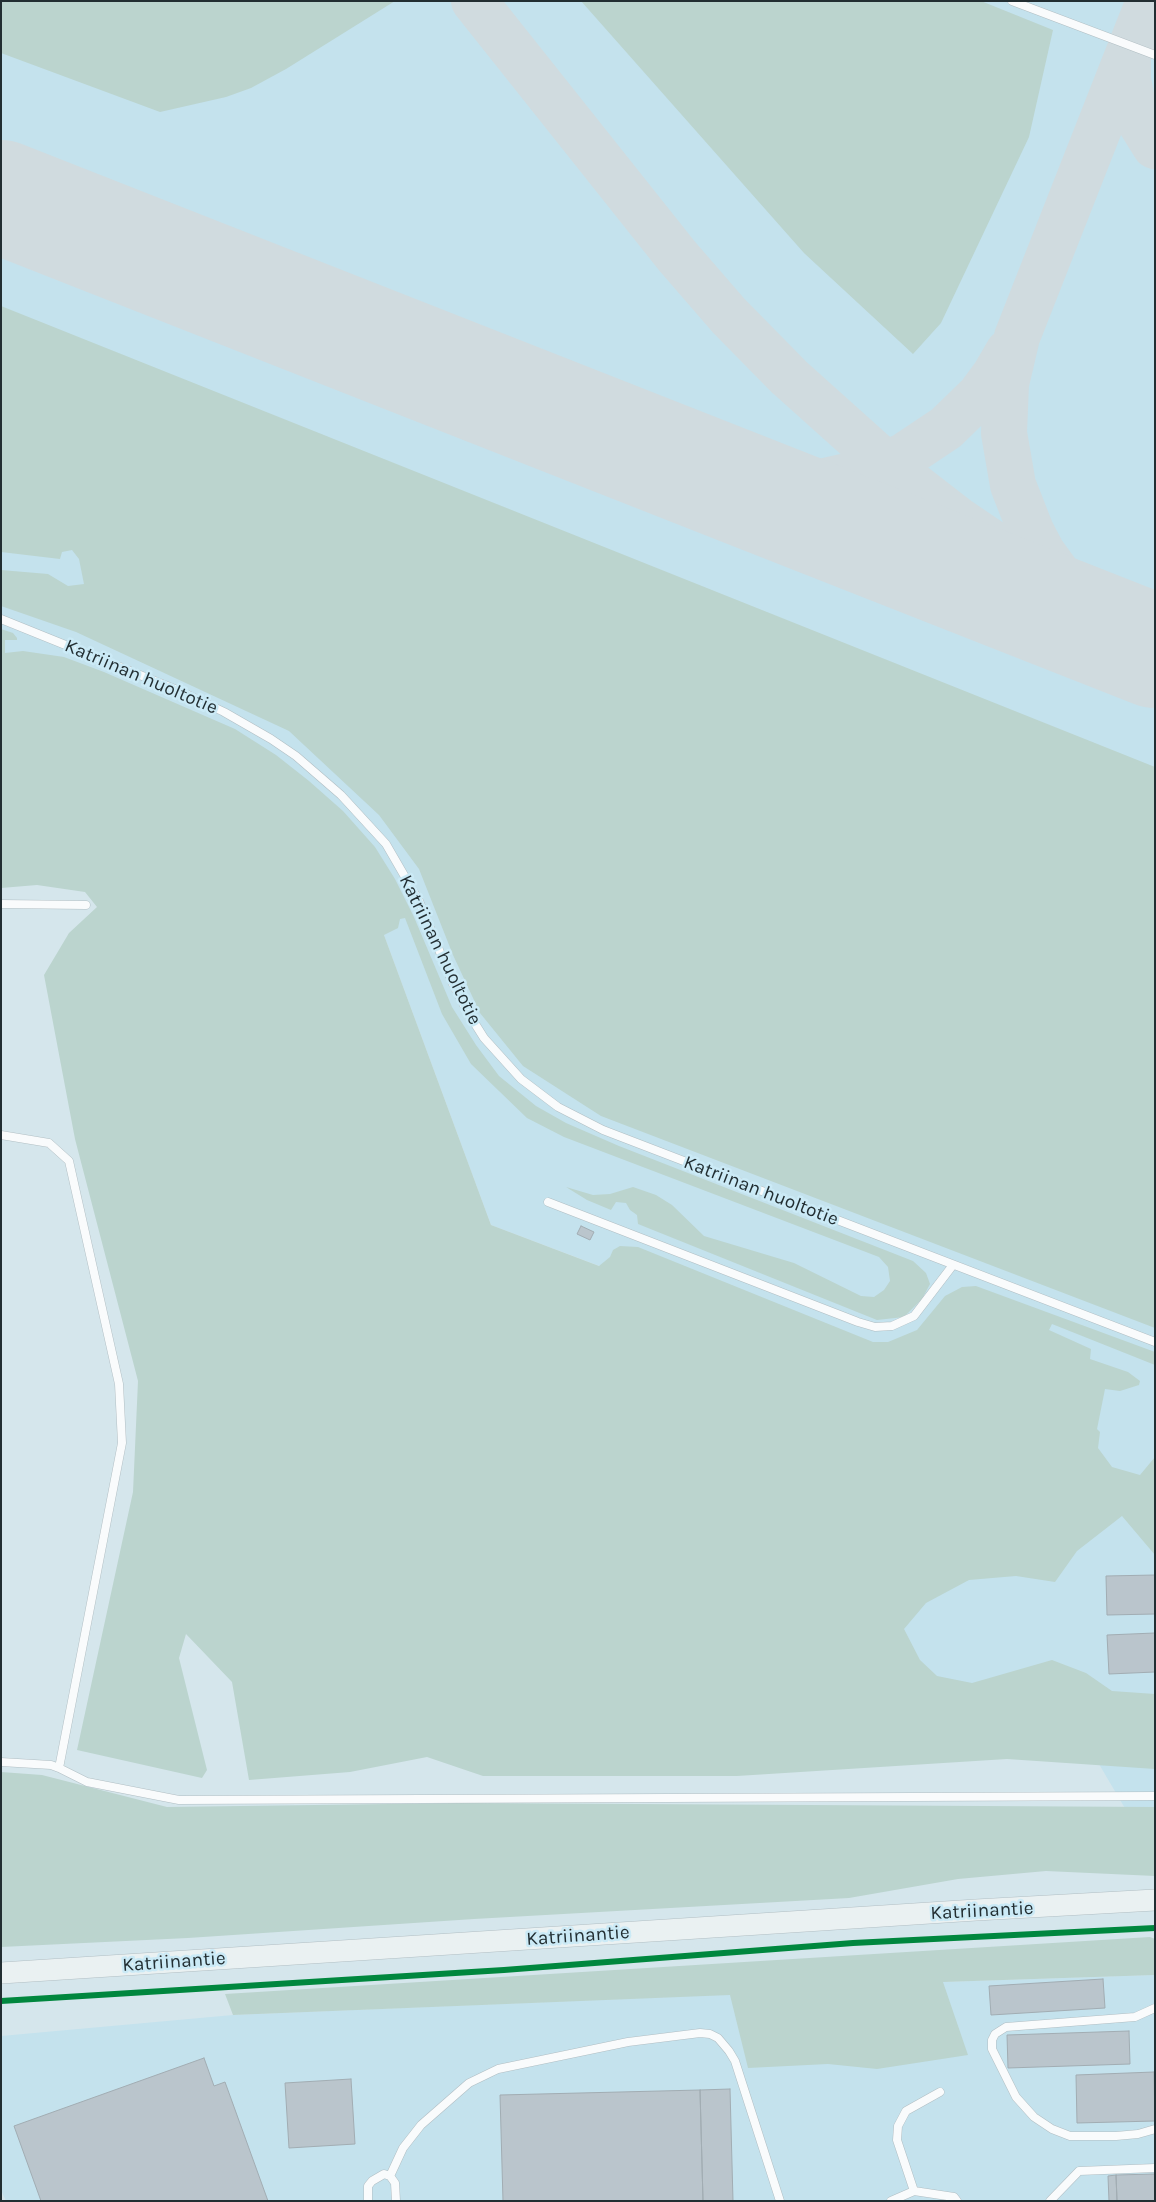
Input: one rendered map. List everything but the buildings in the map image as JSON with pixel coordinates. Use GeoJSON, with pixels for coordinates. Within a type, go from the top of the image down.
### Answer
{"type":"FeatureCollection","features":[{"type":"Feature","properties":{"kind":"main road","name":"Katriinantie"},"geometry":{"type":"LineString","coordinates":[[1,1973],[1155,1900]]}},
{"type":"Feature","properties":{"kind":"lane"},"geometry":{"type":"LineString","coordinates":[[1012,1],[1155,56]]}},
{"type":"Feature","properties":{"kind":"lane","name":"Katriinan huoltotie"},"geometry":{"type":"LineString","coordinates":[[1,619],[182,692],[232,716],[296,756],[340,795],[386,844],[415,894],[453,984],[484,1038],[521,1079],[558,1107],[603,1130],[1155,1342]]}},
{"type":"Feature","properties":{"kind":"lane"},"geometry":{"type":"LineString","coordinates":[[1,904],[86,905]]}},
{"type":"Feature","properties":{"kind":"lane"},"geometry":{"type":"LineString","coordinates":[[1,1135],[49,1144],[69,1162],[119,1384],[122,1443],[59,1768]]}},
{"type":"Feature","properties":{"kind":"lane"},"geometry":{"type":"LineString","coordinates":[[548,1202],[875,1327],[892,1326],[914,1316],[953,1265]]}},
{"type":"Feature","properties":{"kind":"lane"},"geometry":{"type":"LineString","coordinates":[[1,1762],[51,1764],[87,1782],[179,1800],[1155,1796]]}},
{"type":"Feature","properties":{"kind":"lane"},"geometry":{"type":"LineString","coordinates":[[1155,2008],[1135,2017],[1006,2028],[995,2034],[992,2040],[992,2049],[1016,2097],[1034,2117],[1052,2129],[1070,2136],[1116,2136],[1138,2134],[1155,2128]]}},
{"type":"Feature","properties":{"kind":"lane"},"geometry":{"type":"LineString","coordinates":[[390,2176],[403,2148],[421,2125],[469,2083],[498,2069],[628,2042],[700,2033],[710,2034],[718,2038],[735,2062],[780,2201]]}},
{"type":"Feature","properties":{"kind":"lane"},"geometry":{"type":"LineString","coordinates":[[914,2190],[897,2140],[898,2126],[906,2111],[940,2092]]}},
{"type":"Feature","properties":{"kind":"lane"},"geometry":{"type":"LineString","coordinates":[[1050,2201],[1079,2171],[1155,2168]]}},
{"type":"Feature","properties":{"kind":"lane"},"geometry":{"type":"LineString","coordinates":[[368,2201],[368,2186],[372,2181],[384,2174],[390,2176],[395,2183],[396,2201]]}},
{"type":"Feature","properties":{"kind":"lane"},"geometry":{"type":"LineString","coordinates":[[891,2201],[914,2190],[954,2197],[957,2201]]}},
{"type":"Feature","properties":{"kind":"shaded area"},"geometry":{"type":"Polygon","coordinates":[[[1,1],[1155,1],[1155,1810],[1126,1810],[1066,1708],[933,1699],[865,1620],[909,1383],[491,1225],[384,935],[1,769],[1,1]]]}},
{"type":"Feature","properties":{"kind":"shaded area"},"geometry":{"type":"Polygon","coordinates":[[[1155,1975],[1155,2201],[6,2201],[1,2190],[1,2036],[233,2015],[786,1992],[942,1982],[1155,1975]]]}},
{"type":"Feature","properties":{"kind":"green space"},"geometry":{"type":"Polygon","coordinates":[[[1,1],[395,1],[286,69],[251,88],[226,97],[160,112],[1,53],[1,1]]]}},
{"type":"Feature","properties":{"kind":"green space"},"geometry":{"type":"Polygon","coordinates":[[[581,1],[981,1],[1053,30],[1029,137],[941,323],[913,354],[804,253],[581,1]]]}},
{"type":"Feature","properties":{"kind":"green space"},"geometry":{"type":"Polygon","coordinates":[[[1,306],[1155,767],[1155,1328],[601,1116],[523,1066],[480,1013],[453,955],[419,869],[379,815],[289,731],[76,632],[1,606],[1,570],[48,574],[68,586],[84,584],[79,559],[72,550],[62,552],[60,559],[1,552],[1,306]]]}},
{"type":"Feature","properties":{"kind":"green space"},"geometry":{"type":"Polygon","coordinates":[[[1,629],[13,633],[17,638],[17,640],[5,640],[5,653],[23,651],[64,657],[104,672],[235,729],[276,755],[343,811],[375,847],[395,879],[414,917],[452,1007],[476,1045],[499,1076],[536,1106],[566,1123],[619,1146],[913,1261],[926,1273],[930,1284],[922,1299],[904,1317],[877,1320],[638,1224],[637,1215],[630,1210],[626,1203],[616,1202],[611,1210],[587,1200],[566,1187],[593,1195],[610,1194],[633,1187],[656,1195],[672,1205],[704,1236],[794,1263],[861,1296],[874,1297],[884,1290],[890,1281],[888,1267],[879,1257],[564,1137],[527,1118],[471,1064],[442,1014],[405,918],[400,919],[398,928],[384,935],[491,1225],[599,1266],[610,1257],[613,1250],[620,1246],[638,1247],[873,1342],[888,1342],[917,1330],[945,1296],[962,1287],[976,1286],[1155,1352],[1155,1365],[1052,1324],[1049,1330],[1091,1349],[1090,1359],[1128,1372],[1140,1381],[1139,1385],[1120,1391],[1105,1389],[1097,1429],[1100,1432],[1098,1448],[1112,1467],[1140,1475],[1155,1457],[1155,1555],[1122,1516],[1077,1551],[1055,1582],[1016,1576],[969,1580],[926,1603],[904,1629],[920,1660],[937,1676],[972,1683],[1052,1660],[1086,1673],[1112,1691],[1155,1694],[1155,1769],[1007,1759],[737,1776],[483,1776],[427,1757],[350,1772],[249,1780],[232,1682],[186,1634],[179,1658],[207,1770],[202,1778],[77,1750],[133,1492],[138,1381],[75,1139],[44,975],[69,933],[97,907],[85,892],[37,885],[1,888],[1,629]]]}},
{"type":"Feature","properties":{"kind":"green space"},"geometry":{"type":"Polygon","coordinates":[[[1,1772],[42,1775],[167,1807],[463,1803],[1155,1807],[1155,1876],[1046,1871],[958,1879],[849,1898],[474,1919],[188,1938],[1,1947],[1,1772]]]}},
{"type":"Feature","properties":{"kind":"green space"},"geometry":{"type":"Polygon","coordinates":[[[1150,1937],[1155,1939],[1155,1975],[943,1982],[968,2055],[877,2069],[828,2064],[748,2068],[730,1995],[233,2015],[225,1994],[1150,1937]]]}},
{"type":"Feature","properties":{"kind":"taxiway"},"geometry":{"type":"LineString","coordinates":[[474,1],[677,256],[729,316],[789,377],[886,464],[957,519],[1053,584],[1155,641]]}},
{"type":"Feature","properties":{"kind":"taxiway"},"geometry":{"type":"LineString","coordinates":[[1066,585],[1042,552],[1031,531],[1013,485],[1004,433],[1006,384],[1017,337],[1149,1]]}},
{"type":"Feature","properties":{"kind":"taxiway"},"geometry":{"type":"LineString","coordinates":[[1128,56],[1128,80],[1137,117],[1155,146]]}},
{"type":"Feature","properties":{"kind":"taxiway"},"geometry":{"type":"LineString","coordinates":[[655,454],[736,480],[780,485],[821,482],[865,472],[904,456],[946,428],[980,395],[1008,352]]}},
{"type":"Feature","properties":{"kind":"runway"},"geometry":{"type":"LineString","coordinates":[[1,197],[1155,651]]}},
{"type":"Feature","properties":{"kind":"cycle path"},"geometry":{"type":"LineString","coordinates":[[1,2001],[504,1970],[853,1943],[1155,1928]]}}]}
